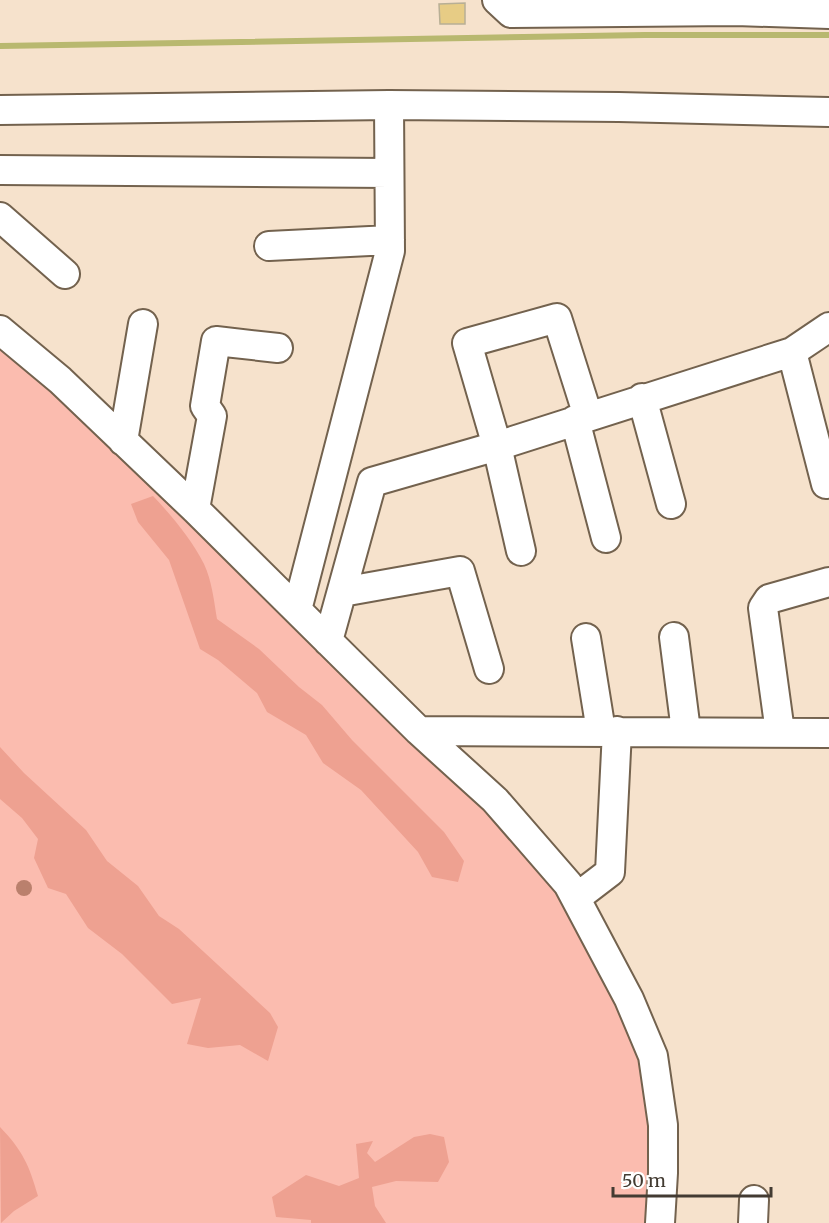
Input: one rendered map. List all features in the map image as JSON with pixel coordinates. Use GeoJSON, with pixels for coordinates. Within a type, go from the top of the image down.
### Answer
{"type":"FeatureCollection","features":[{"type":"Feature","properties":{"kind":"street"},"geometry":{"type":"LineString","coordinates":[[497,0],[511,13],[619,6],[740,5],[829,14]]}},
{"type":"Feature","properties":{"kind":"street"},"geometry":{"type":"LineString","coordinates":[[0,110],[389,105],[829,112]]}},
{"type":"Feature","properties":{"kind":"street"},"geometry":{"type":"LineString","coordinates":[[297,610],[390,251],[389,105]]}},
{"type":"Feature","properties":{"kind":"street"},"geometry":{"type":"LineString","coordinates":[[0,170],[390,172]]}},
{"type":"Feature","properties":{"kind":"street"},"geometry":{"type":"LineString","coordinates":[[0,217],[65,274]]}},
{"type":"Feature","properties":{"kind":"street"},"geometry":{"type":"LineString","coordinates":[[269,246],[390,240]]}},
{"type":"Feature","properties":{"kind":"street"},"geometry":{"type":"LineString","coordinates":[[521,551],[497,446],[467,343],[557,318],[606,538]]}},
{"type":"Feature","properties":{"kind":"street"},"geometry":{"type":"LineString","coordinates":[[123,441],[143,324]]}},
{"type":"Feature","properties":{"kind":"street"},"geometry":{"type":"LineString","coordinates":[[328,641],[372,482],[497,446],[792,352],[829,327]]}},
{"type":"Feature","properties":{"kind":"street"},"geometry":{"type":"LineString","coordinates":[[0,330],[60,380],[195,509],[419,731],[495,800],[568,884],[628,999],[653,1056],[663,1125],[660,1223]]}},
{"type":"Feature","properties":{"kind":"street"},"geometry":{"type":"LineString","coordinates":[[195,509],[212,416],[205,406],[216,341],[278,348]]}},
{"type":"Feature","properties":{"kind":"street"},"geometry":{"type":"LineString","coordinates":[[792,352],[826,484],[829,483]]}},
{"type":"Feature","properties":{"kind":"street"},"geometry":{"type":"LineString","coordinates":[[642,398],[671,504]]}},
{"type":"Feature","properties":{"kind":"street"},"geometry":{"type":"LineString","coordinates":[[342,592],[460,571],[489,669]]}},
{"type":"Feature","properties":{"kind":"street"},"geometry":{"type":"LineString","coordinates":[[780,732],[764,608],[769,599],[829,582]]}},
{"type":"Feature","properties":{"kind":"street"},"geometry":{"type":"LineString","coordinates":[[674,637],[686,731]]}},
{"type":"Feature","properties":{"kind":"street"},"geometry":{"type":"LineString","coordinates":[[576,898],[610,872],[609,731],[586,638]]}},
{"type":"Feature","properties":{"kind":"street"},"geometry":{"type":"LineString","coordinates":[[419,731],[829,733]]}},
{"type":"Feature","properties":{"kind":"shaded area"},"geometry":{"type":"Polygon","coordinates":[[[0,346],[51,388],[484,809],[557,891],[617,1001],[637,1049],[645,1082],[651,1145],[647,1223],[0,1223],[0,346]]]}},
{"type":"Feature","properties":{"kind":"shaded area"},"geometry":{"type":"Polygon","coordinates":[[[153,496],[181,528],[204,564],[211,584],[217,619],[259,649],[299,687],[322,705],[352,740],[444,832],[464,861],[458,882],[432,877],[418,852],[361,790],[323,763],[306,735],[267,712],[257,693],[218,660],[200,649],[169,560],[138,522],[131,504],[153,496]]]}},
{"type":"Feature","properties":{"kind":"shaded area"},"geometry":{"type":"Polygon","coordinates":[[[0,747],[24,773],[86,830],[107,861],[138,886],[159,916],[179,929],[270,1013],[278,1027],[268,1061],[240,1045],[208,1048],[187,1044],[201,998],[172,1004],[122,954],[88,928],[66,894],[48,888],[34,858],[38,839],[22,818],[0,799],[0,747]]]}},
{"type":"Feature","properties":{"kind":"shaded area"},"geometry":{"type":"Polygon","coordinates":[[[0,1127],[24,1159],[38,1196],[14,1211],[1,1223],[0,1127]]]}},
{"type":"Feature","properties":{"kind":"shaded area"},"geometry":{"type":"Polygon","coordinates":[[[430,1134],[444,1137],[449,1162],[438,1182],[396,1181],[372,1187],[375,1206],[386,1223],[311,1223],[311,1220],[276,1217],[272,1197],[306,1175],[339,1186],[359,1178],[356,1144],[373,1141],[367,1153],[375,1162],[414,1137],[430,1134]]]}},
{"type":"Feature","properties":{"kind":"building"},"geometry":{"type":"Polygon","coordinates":[[[465,3],[465,24],[440,24],[439,4],[465,3]]]}},
{"type":"Feature","properties":{"kind":"waterway"},"geometry":{"type":"LineString","coordinates":[[0,46],[645,35],[829,35]]}}]}
